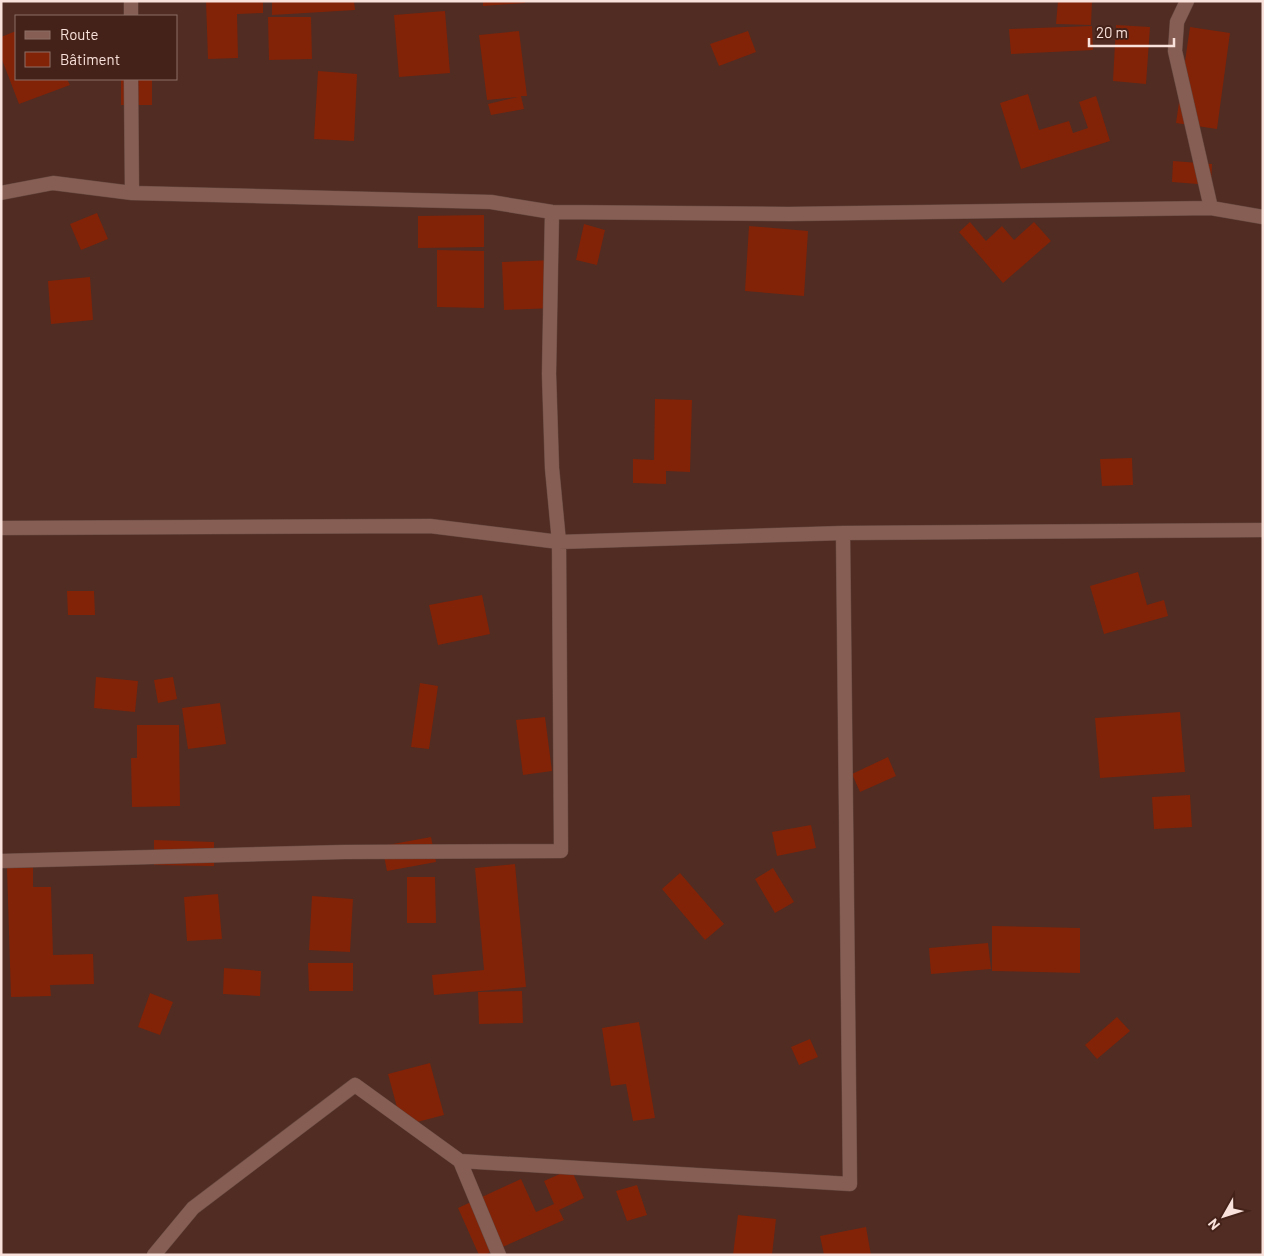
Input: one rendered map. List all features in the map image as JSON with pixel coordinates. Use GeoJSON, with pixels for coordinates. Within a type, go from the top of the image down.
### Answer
{"type":"FeatureCollection","features":[{"type":"Feature","properties":{"kind":"street"},"geometry":{"type":"LineString","coordinates":[[131,1],[131,15]]}},
{"type":"Feature","properties":{"kind":"street"},"geometry":{"type":"LineString","coordinates":[[1187,1],[1177,22],[1175,51],[1211,208]]}},
{"type":"Feature","properties":{"kind":"street"},"geometry":{"type":"LineString","coordinates":[[131,80],[132,193]]}},
{"type":"Feature","properties":{"kind":"street"},"geometry":{"type":"LineString","coordinates":[[1,193],[53,183],[132,193],[491,202],[552,212],[789,214],[1211,208],[1263,217]]}},
{"type":"Feature","properties":{"kind":"street"},"geometry":{"type":"LineString","coordinates":[[1,861],[344,852],[561,851],[558,542],[552,468],[549,374],[552,212]]}},
{"type":"Feature","properties":{"kind":"street"},"geometry":{"type":"LineString","coordinates":[[1,528],[430,526],[558,542],[843,533],[1263,530]]}},
{"type":"Feature","properties":{"kind":"street"},"geometry":{"type":"LineString","coordinates":[[154,1255],[193,1208],[355,1086],[460,1161],[850,1184],[843,533]]}},
{"type":"Feature","properties":{"kind":"street"},"geometry":{"type":"LineString","coordinates":[[460,1161],[498,1255]]}},
{"type":"Feature","properties":{"kind":"building"},"geometry":{"type":"Polygon","coordinates":[[[206,1],[263,1],[263,13],[237,14],[238,58],[208,59],[206,1]]]}},
{"type":"Feature","properties":{"kind":"building"},"geometry":{"type":"Polygon","coordinates":[[[272,1],[354,1],[355,10],[272,15],[272,1]]]}},
{"type":"Feature","properties":{"kind":"building"},"geometry":{"type":"Polygon","coordinates":[[[483,1],[525,1],[525,3],[483,6],[483,1]]]}},
{"type":"Feature","properties":{"kind":"building"},"geometry":{"type":"Polygon","coordinates":[[[1058,1],[1092,1],[1091,25],[1056,24],[1058,1]]]}},
{"type":"Feature","properties":{"kind":"building"},"geometry":{"type":"Polygon","coordinates":[[[445,11],[450,73],[399,77],[394,15],[445,11]]]}},
{"type":"Feature","properties":{"kind":"building"},"geometry":{"type":"Polygon","coordinates":[[[268,17],[311,17],[312,59],[269,60],[268,17]]]}},
{"type":"Feature","properties":{"kind":"building"},"geometry":{"type":"Polygon","coordinates":[[[1116,25],[1150,27],[1146,84],[1113,81],[1116,25]]]}},
{"type":"Feature","properties":{"kind":"building"},"geometry":{"type":"Polygon","coordinates":[[[1092,26],[1093,50],[1011,54],[1009,29],[1092,26]]]}},
{"type":"Feature","properties":{"kind":"building"},"geometry":{"type":"Polygon","coordinates":[[[1190,27],[1230,33],[1217,129],[1176,123],[1190,27]]]}},
{"type":"Feature","properties":{"kind":"building"},"geometry":{"type":"Polygon","coordinates":[[[15,31],[15,80],[68,80],[70,85],[19,104],[1,57],[1,37],[15,31]]]}},
{"type":"Feature","properties":{"kind":"building"},"geometry":{"type":"Polygon","coordinates":[[[519,31],[527,96],[521,96],[524,109],[491,115],[488,104],[518,97],[487,100],[479,35],[519,31]]]}},
{"type":"Feature","properties":{"kind":"building"},"geometry":{"type":"Polygon","coordinates":[[[748,31],[756,52],[719,66],[710,44],[748,31]]]}},
{"type":"Feature","properties":{"kind":"building"},"geometry":{"type":"Polygon","coordinates":[[[318,71],[357,74],[354,141],[314,139],[318,71]]]}},
{"type":"Feature","properties":{"kind":"building"},"geometry":{"type":"Polygon","coordinates":[[[121,80],[152,80],[152,105],[121,105],[121,80]]]}},
{"type":"Feature","properties":{"kind":"building"},"geometry":{"type":"Polygon","coordinates":[[[1028,94],[1039,130],[1069,121],[1073,133],[1088,128],[1079,102],[1096,96],[1110,141],[1021,169],[1000,103],[1028,94]]]}},
{"type":"Feature","properties":{"kind":"building"},"geometry":{"type":"Polygon","coordinates":[[[1173,161],[1212,164],[1211,185],[1172,182],[1173,161]]]}},
{"type":"Feature","properties":{"kind":"building"},"geometry":{"type":"Polygon","coordinates":[[[97,213],[108,239],[81,250],[70,224],[97,213]]]}},
{"type":"Feature","properties":{"kind":"building"},"geometry":{"type":"Polygon","coordinates":[[[484,215],[484,247],[418,248],[418,216],[484,215]]]}},
{"type":"Feature","properties":{"kind":"building"},"geometry":{"type":"Polygon","coordinates":[[[970,222],[986,241],[1002,226],[1014,240],[1034,222],[1051,241],[1003,283],[959,232],[970,222]]]}},
{"type":"Feature","properties":{"kind":"building"},"geometry":{"type":"Polygon","coordinates":[[[584,224],[605,230],[597,265],[576,260],[584,224]]]}},
{"type":"Feature","properties":{"kind":"building"},"geometry":{"type":"Polygon","coordinates":[[[749,226],[808,231],[804,296],[745,291],[749,226]]]}},
{"type":"Feature","properties":{"kind":"building"},"geometry":{"type":"Polygon","coordinates":[[[437,250],[484,251],[484,308],[437,307],[437,250]]]}},
{"type":"Feature","properties":{"kind":"building"},"geometry":{"type":"Polygon","coordinates":[[[554,260],[556,308],[504,310],[502,262],[554,260]]]}},
{"type":"Feature","properties":{"kind":"building"},"geometry":{"type":"Polygon","coordinates":[[[90,277],[93,320],[51,324],[48,281],[90,277]]]}},
{"type":"Feature","properties":{"kind":"building"},"geometry":{"type":"Polygon","coordinates":[[[655,399],[692,400],[690,472],[666,471],[666,484],[633,483],[633,459],[654,460],[655,399]]]}},
{"type":"Feature","properties":{"kind":"building"},"geometry":{"type":"Polygon","coordinates":[[[1132,458],[1133,485],[1102,486],[1100,459],[1132,458]]]}},
{"type":"Feature","properties":{"kind":"building"},"geometry":{"type":"Polygon","coordinates":[[[1138,572],[1147,605],[1164,600],[1168,616],[1104,634],[1090,586],[1138,572]]]}},
{"type":"Feature","properties":{"kind":"building"},"geometry":{"type":"Polygon","coordinates":[[[67,591],[94,591],[95,615],[68,615],[67,591]]]}},
{"type":"Feature","properties":{"kind":"building"},"geometry":{"type":"Polygon","coordinates":[[[482,595],[490,634],[438,645],[429,605],[482,595]]]}},
{"type":"Feature","properties":{"kind":"building"},"geometry":{"type":"Polygon","coordinates":[[[96,677],[138,681],[135,712],[94,708],[96,677]]]}},
{"type":"Feature","properties":{"kind":"building"},"geometry":{"type":"Polygon","coordinates":[[[173,677],[177,699],[158,703],[154,680],[173,677]]]}},
{"type":"Feature","properties":{"kind":"building"},"geometry":{"type":"Polygon","coordinates":[[[420,683],[438,686],[429,749],[411,747],[420,683]]]}},
{"type":"Feature","properties":{"kind":"building"},"geometry":{"type":"Polygon","coordinates":[[[220,703],[226,744],[188,749],[182,708],[220,703]]]}},
{"type":"Feature","properties":{"kind":"building"},"geometry":{"type":"Polygon","coordinates":[[[1180,712],[1185,772],[1100,778],[1095,718],[1180,712]]]}},
{"type":"Feature","properties":{"kind":"building"},"geometry":{"type":"Polygon","coordinates":[[[545,717],[552,771],[523,775],[516,720],[545,717]]]}},
{"type":"Feature","properties":{"kind":"building"},"geometry":{"type":"Polygon","coordinates":[[[137,725],[179,725],[180,806],[132,807],[131,758],[137,758],[137,725]]]}},
{"type":"Feature","properties":{"kind":"building"},"geometry":{"type":"Polygon","coordinates":[[[888,757],[896,776],[860,792],[852,774],[888,757]]]}},
{"type":"Feature","properties":{"kind":"building"},"geometry":{"type":"Polygon","coordinates":[[[1190,795],[1192,827],[1154,829],[1152,797],[1190,795]]]}},
{"type":"Feature","properties":{"kind":"building"},"geometry":{"type":"Polygon","coordinates":[[[811,825],[816,848],[777,856],[772,832],[811,825]]]}},
{"type":"Feature","properties":{"kind":"building"},"geometry":{"type":"Polygon","coordinates":[[[431,837],[436,862],[387,871],[382,846],[431,837]]]}},
{"type":"Feature","properties":{"kind":"building"},"geometry":{"type":"Polygon","coordinates":[[[154,840],[214,842],[214,866],[154,865],[154,840]]]}},
{"type":"Feature","properties":{"kind":"building"},"geometry":{"type":"Polygon","coordinates":[[[515,864],[526,987],[434,995],[432,975],[484,970],[475,868],[515,864]]]}},
{"type":"Feature","properties":{"kind":"building"},"geometry":{"type":"Polygon","coordinates":[[[33,867],[33,887],[51,887],[53,955],[93,954],[94,984],[50,985],[51,996],[11,997],[7,868],[33,867]]]}},
{"type":"Feature","properties":{"kind":"building"},"geometry":{"type":"Polygon","coordinates":[[[773,868],[794,902],[775,913],[755,879],[773,868]]]}},
{"type":"Feature","properties":{"kind":"building"},"geometry":{"type":"Polygon","coordinates":[[[680,873],[724,924],[705,940],[662,889],[680,873]]]}},
{"type":"Feature","properties":{"kind":"building"},"geometry":{"type":"Polygon","coordinates":[[[407,877],[435,877],[436,923],[407,923],[407,877]]]}},
{"type":"Feature","properties":{"kind":"building"},"geometry":{"type":"Polygon","coordinates":[[[218,894],[222,939],[187,941],[184,897],[218,894]]]}},
{"type":"Feature","properties":{"kind":"building"},"geometry":{"type":"Polygon","coordinates":[[[312,896],[353,899],[350,952],[309,950],[312,896]]]}},
{"type":"Feature","properties":{"kind":"building"},"geometry":{"type":"Polygon","coordinates":[[[992,926],[1080,928],[1080,973],[992,971],[992,926]]]}},
{"type":"Feature","properties":{"kind":"building"},"geometry":{"type":"Polygon","coordinates":[[[988,943],[991,969],[931,974],[929,948],[988,943]]]}},
{"type":"Feature","properties":{"kind":"building"},"geometry":{"type":"Polygon","coordinates":[[[308,963],[353,963],[353,991],[309,991],[308,963]]]}},
{"type":"Feature","properties":{"kind":"building"},"geometry":{"type":"Polygon","coordinates":[[[224,968],[261,971],[260,996],[223,994],[224,968]]]}},
{"type":"Feature","properties":{"kind":"building"},"geometry":{"type":"Polygon","coordinates":[[[522,991],[523,1023],[479,1024],[478,992],[522,991]]]}},
{"type":"Feature","properties":{"kind":"building"},"geometry":{"type":"Polygon","coordinates":[[[150,993],[173,1002],[160,1035],[138,1027],[150,993]]]}},
{"type":"Feature","properties":{"kind":"building"},"geometry":{"type":"Polygon","coordinates":[[[1117,1017],[1130,1031],[1097,1059],[1085,1045],[1117,1017]]]}},
{"type":"Feature","properties":{"kind":"building"},"geometry":{"type":"Polygon","coordinates":[[[639,1022],[655,1118],[633,1121],[626,1084],[611,1086],[602,1028],[639,1022]]]}},
{"type":"Feature","properties":{"kind":"building"},"geometry":{"type":"Polygon","coordinates":[[[810,1039],[818,1057],[799,1065],[791,1047],[810,1039]]]}},
{"type":"Feature","properties":{"kind":"building"},"geometry":{"type":"Polygon","coordinates":[[[430,1063],[444,1115],[402,1126],[388,1074],[430,1063]]]}},
{"type":"Feature","properties":{"kind":"building"},"geometry":{"type":"Polygon","coordinates":[[[571,1169],[584,1198],[559,1210],[564,1220],[484,1255],[479,1255],[458,1208],[521,1179],[536,1212],[554,1204],[544,1181],[571,1169]]]}},
{"type":"Feature","properties":{"kind":"building"},"geometry":{"type":"Polygon","coordinates":[[[637,1185],[647,1215],[627,1221],[616,1191],[637,1185]]]}},
{"type":"Feature","properties":{"kind":"building"},"geometry":{"type":"Polygon","coordinates":[[[738,1215],[776,1219],[772,1255],[733,1255],[738,1215]]]}},
{"type":"Feature","properties":{"kind":"building"},"geometry":{"type":"Polygon","coordinates":[[[866,1227],[871,1255],[824,1255],[820,1236],[866,1227]]]}}]}
